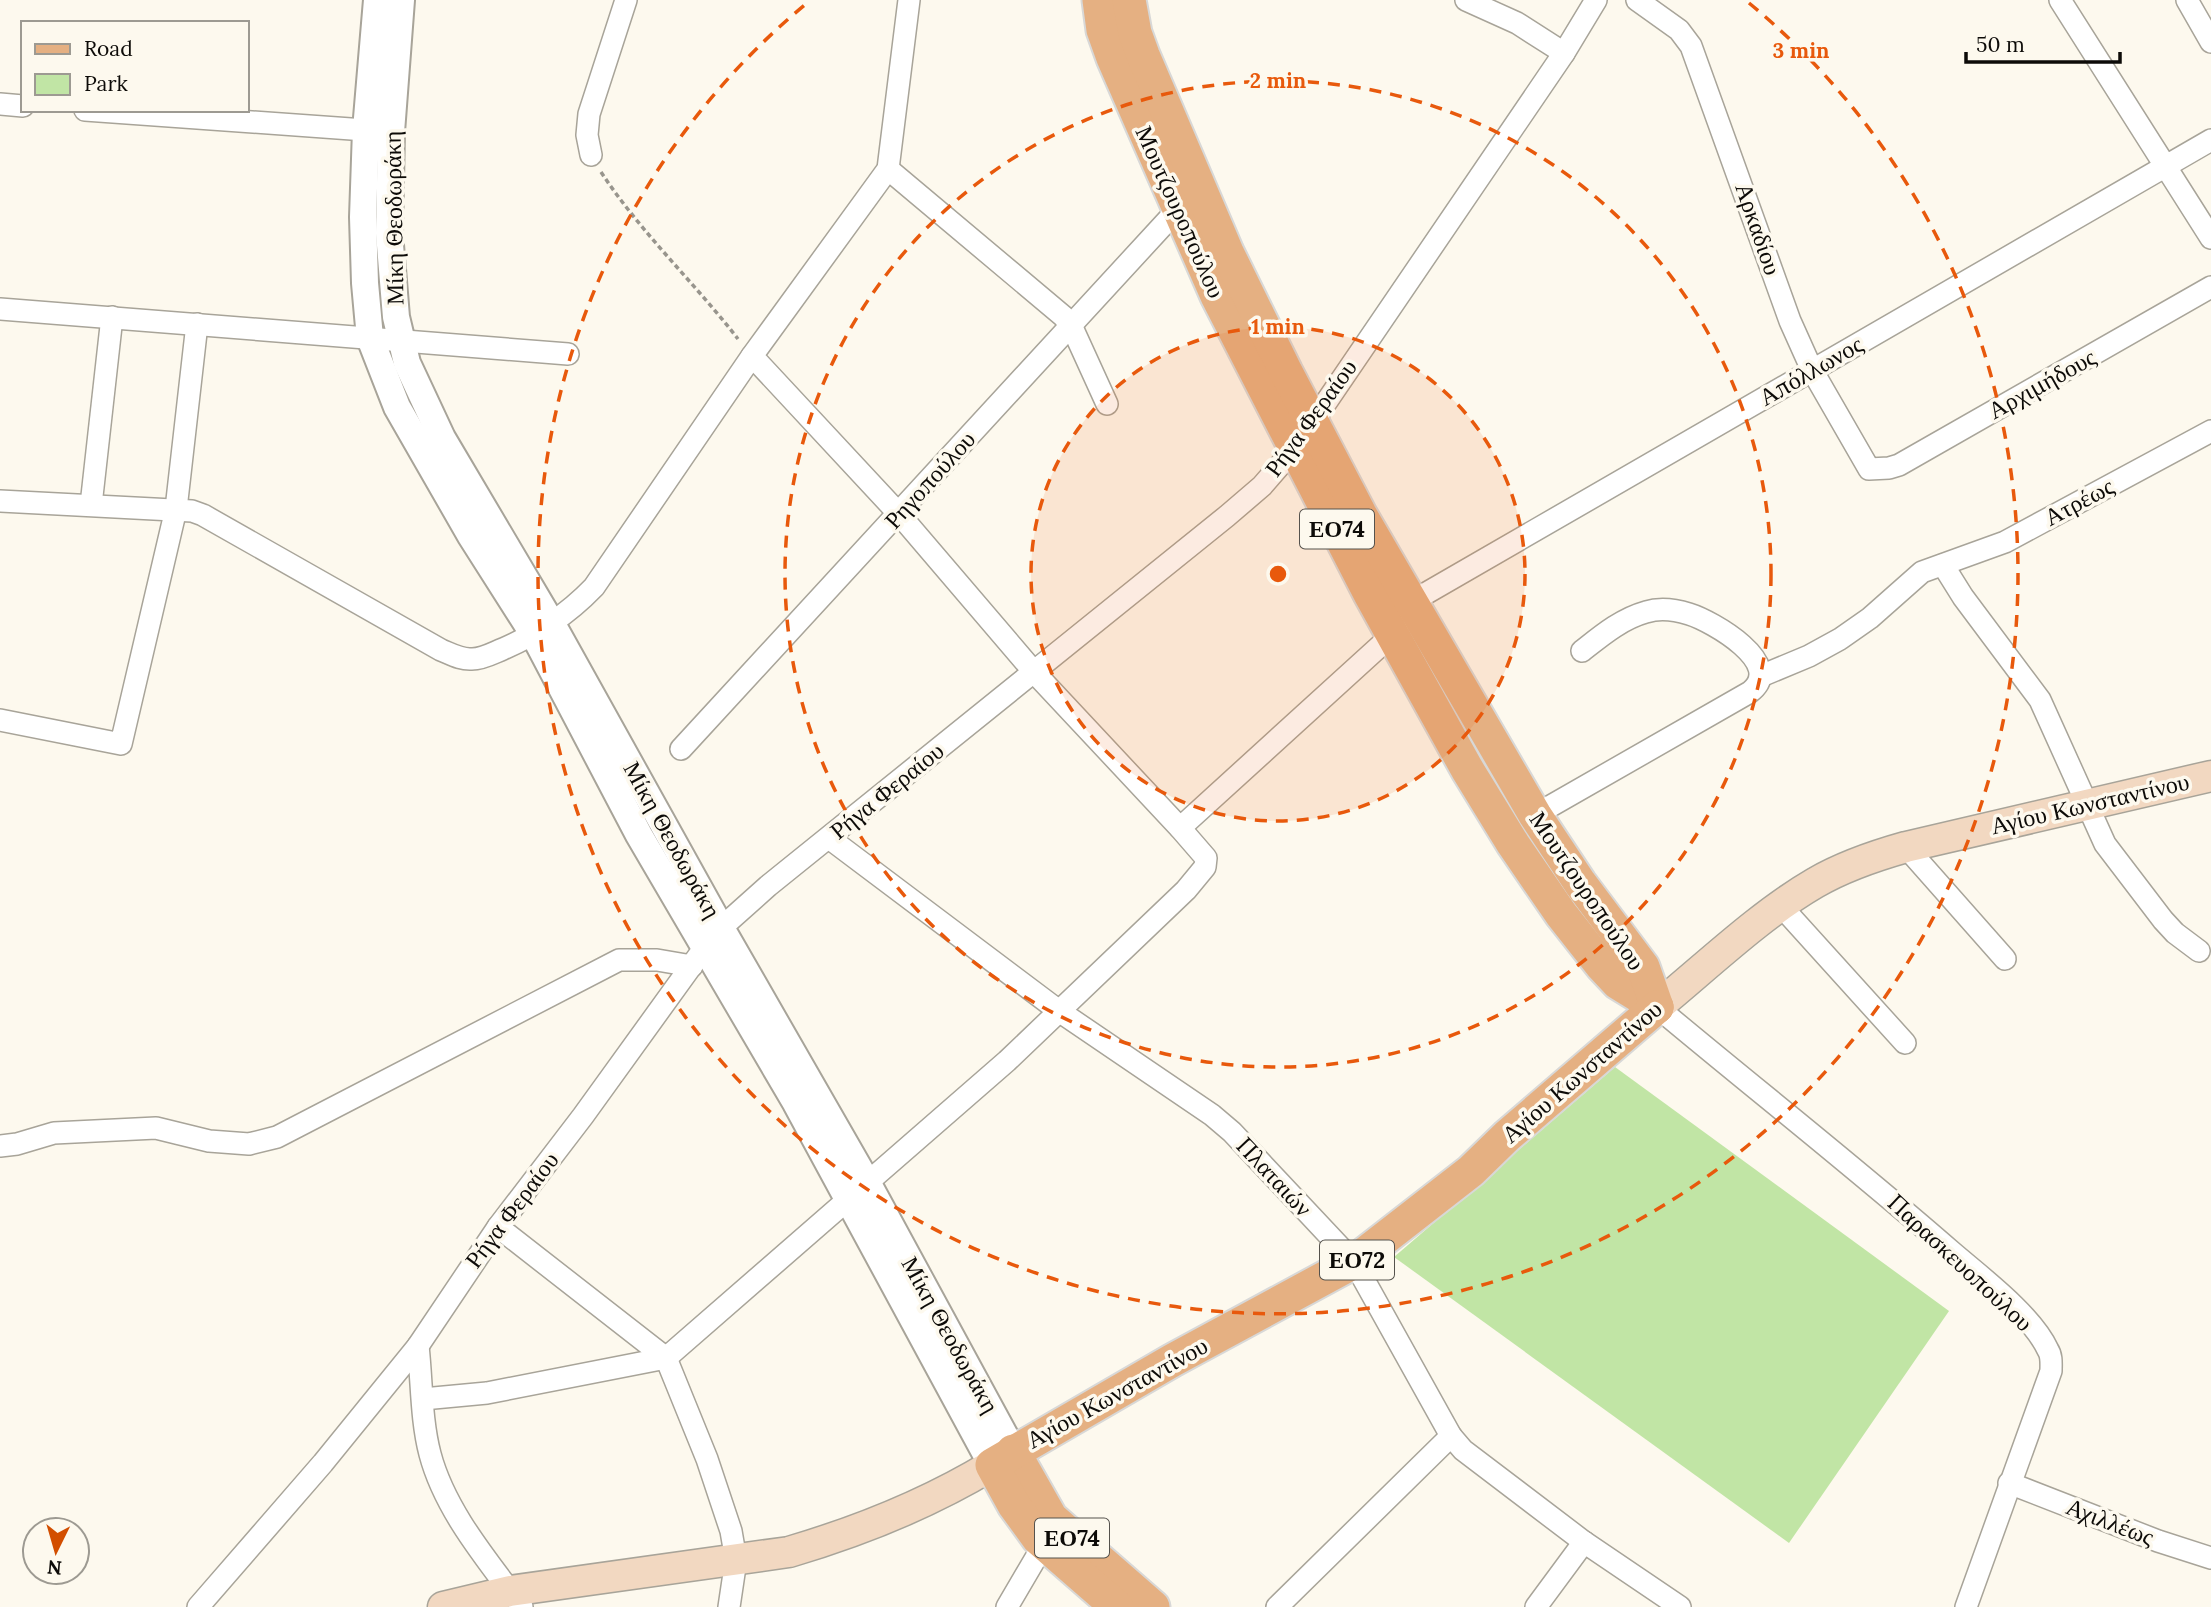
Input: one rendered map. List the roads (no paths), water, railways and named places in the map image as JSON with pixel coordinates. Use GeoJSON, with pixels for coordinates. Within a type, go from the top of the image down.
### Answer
{"type":"FeatureCollection","features":[{"type":"Feature","properties":{"kind":"main road","name":"Μουτζουροπούλου"},"geometry":{"type":"LineString","coordinates":[[1099,0],[1103,30],[1113,58],[1217,296],[1411,602],[1535,815],[1580,883],[1643,967],[1657,1007]]}},
{"type":"Feature","properties":{"kind":"main road","name":"Μουτζουροπούλου"},"geometry":{"type":"LineString","coordinates":[[1129,0],[1135,33],[1143,55],[1303,435],[1392,635],[1467,769],[1513,844],[1561,914],[1618,983],[1657,1007]]}},
{"type":"Feature","properties":{"kind":"main road","name":"Αγίου Κωνσταντίνου"},"geometry":{"type":"LineString","coordinates":[[1002,1458],[1354,1262],[1471,1171],[1507,1136],[1657,1007],[1781,906],[1840,870],[1906,847],[2211,776]]}},
{"type":"Feature","properties":{"kind":"main road","name":"Μίκη Θεοδωράκη"},"geometry":{"type":"LineString","coordinates":[[1002,1458],[1025,1521],[1044,1544],[1117,1607]]}},
{"type":"Feature","properties":{"kind":"main road","name":"Μίκη Θεοδωράκη"},"geometry":{"type":"LineString","coordinates":[[1002,1458],[1051,1518],[1153,1607]]}},
{"type":"Feature","properties":{"kind":"main road","name":"ΕΟ72"},"geometry":{"type":"LineString","coordinates":[[443,1607],[516,1599],[789,1552],[833,1539],[900,1513],[965,1481],[1002,1458]]}},
{"type":"Feature","properties":{"kind":"street","name":"Μίκη Θεοδωράκη"},"geometry":{"type":"LineString","coordinates":[[377,0],[379,131],[392,282],[400,341],[407,363],[442,438],[543,629],[639,835],[858,1192],[1002,1458]]}},
{"type":"Feature","properties":{"kind":"street","name":"Μίκη Θεοδωράκη"},"geometry":{"type":"LineString","coordinates":[[401,0],[363,244],[370,338],[397,407],[410,432],[543,629]]}},
{"type":"Feature","properties":{"kind":"street"},"geometry":{"type":"LineString","coordinates":[[591,155],[587,135],[589,114],[626,0]]}},
{"type":"Feature","properties":{"kind":"street"},"geometry":{"type":"LineString","coordinates":[[0,501],[176,509],[204,515],[459,658],[483,657],[543,629],[579,602],[600,578],[752,356],[888,169],[909,0]]}},
{"type":"Feature","properties":{"kind":"street"},"geometry":{"type":"LineString","coordinates":[[1466,0],[1517,23],[1564,53]]}},
{"type":"Feature","properties":{"kind":"street","name":"Ρήγα Φεραίου"},"geometry":{"type":"LineString","coordinates":[[198,1607],[323,1463],[418,1346],[498,1227],[706,947],[768,886],[1262,486],[1303,435],[1564,53],[1596,0]]}},
{"type":"Feature","properties":{"kind":"street","name":"Αρκαδίου"},"geometry":{"type":"LineString","coordinates":[[1637,0],[1679,30],[1691,46],[1790,321],[1812,370],[1869,469]]}},
{"type":"Feature","properties":{"kind":"street"},"geometry":{"type":"LineString","coordinates":[[2060,0],[2211,238]]}},
{"type":"Feature","properties":{"kind":"street"},"geometry":{"type":"LineString","coordinates":[[2187,0],[2211,42]]}},
{"type":"Feature","properties":{"kind":"street"},"geometry":{"type":"LineString","coordinates":[[0,104],[21,106]]}},
{"type":"Feature","properties":{"kind":"street"},"geometry":{"type":"LineString","coordinates":[[113,112],[379,131]]}},
{"type":"Feature","properties":{"kind":"street","name":"Απόλλωνος"},"geometry":{"type":"LineString","coordinates":[[1411,602],[2211,140]]}},
{"type":"Feature","properties":{"kind":"street"},"geometry":{"type":"LineString","coordinates":[[888,169],[1071,325],[1107,404]]}},
{"type":"Feature","properties":{"kind":"street","name":"Ρηγοπούλου"},"geometry":{"type":"LineString","coordinates":[[681,748],[1178,209]]}},
{"type":"Feature","properties":{"kind":"street","name":"Αρχιμήδους"},"geometry":{"type":"LineString","coordinates":[[1869,469],[1899,465],[2211,287]]}},
{"type":"Feature","properties":{"kind":"street"},"geometry":{"type":"LineString","coordinates":[[0,309],[568,354]]}},
{"type":"Feature","properties":{"kind":"street"},"geometry":{"type":"LineString","coordinates":[[91,505],[112,317]]}},
{"type":"Feature","properties":{"kind":"street"},"geometry":{"type":"LineString","coordinates":[[0,720],[121,744],[176,509],[197,324]]}},
{"type":"Feature","properties":{"kind":"street"},"geometry":{"type":"LineString","coordinates":[[423,1399],[487,1393],[666,1358],[1007,1061],[1186,890],[1205,867],[1206,858],[1180,828],[1034,671],[899,514],[752,356]]}},
{"type":"Feature","properties":{"kind":"street","name":"Ατρέως"},"geometry":{"type":"LineString","coordinates":[[1760,676],[1809,656],[1840,639],[1870,618],[1922,572],[2005,542],[2211,432]]}},
{"type":"Feature","properties":{"kind":"street"},"geometry":{"type":"LineString","coordinates":[[1943,565],[1963,597],[2040,700],[2105,844],[2163,920],[2199,951]]}},
{"type":"Feature","properties":{"kind":"street"},"geometry":{"type":"LineString","coordinates":[[1180,828],[1392,635],[1411,602]]}},
{"type":"Feature","properties":{"kind":"street"},"geometry":{"type":"LineString","coordinates":[[1535,815],[1750,692],[1756,688],[1760,676],[1755,659],[1735,638],[1690,614],[1669,610],[1648,611],[1630,618],[1581,651]]}},
{"type":"Feature","properties":{"kind":"street","name":"Πλαταιών"},"geometry":{"type":"LineString","coordinates":[[829,838],[1059,1011],[1212,1115],[1232,1132],[1354,1262],[1451,1436],[1480,1465],[1584,1542],[1680,1607]]}},
{"type":"Feature","properties":{"kind":"street"},"geometry":{"type":"LineString","coordinates":[[1906,847],[2005,959]]}},
{"type":"Feature","properties":{"kind":"street"},"geometry":{"type":"LineString","coordinates":[[1781,906],[1905,1043]]}},
{"type":"Feature","properties":{"kind":"street"},"geometry":{"type":"LineString","coordinates":[[0,1146],[54,1133],[156,1128],[209,1141],[249,1144],[276,1137],[619,960],[657,960],[706,947]]}},
{"type":"Feature","properties":{"kind":"street","name":"Παρασκευοπούλου"},"geometry":{"type":"LineString","coordinates":[[1657,1007],[1891,1199],[2009,1302],[2049,1350],[2051,1371],[2009,1483],[1973,1605]]}},
{"type":"Feature","properties":{"kind":"street"},"geometry":{"type":"LineString","coordinates":[[498,1227],[666,1358],[720,1496],[734,1546],[736,1560],[729,1607]]}},
{"type":"Feature","properties":{"kind":"street"},"geometry":{"type":"LineString","coordinates":[[418,1346],[427,1441],[443,1487],[483,1555],[516,1599]]}},
{"type":"Feature","properties":{"kind":"street"},"geometry":{"type":"LineString","coordinates":[[1278,1607],[1451,1436]]}},
{"type":"Feature","properties":{"kind":"street","name":"Αχιλλέως"},"geometry":{"type":"LineString","coordinates":[[2009,1483],[2211,1559]]}},
{"type":"Feature","properties":{"kind":"street"},"geometry":{"type":"LineString","coordinates":[[1536,1607],[1584,1542]]}},
{"type":"Feature","properties":{"kind":"street"},"geometry":{"type":"LineString","coordinates":[[1007,1607],[1044,1544]]}}]}
